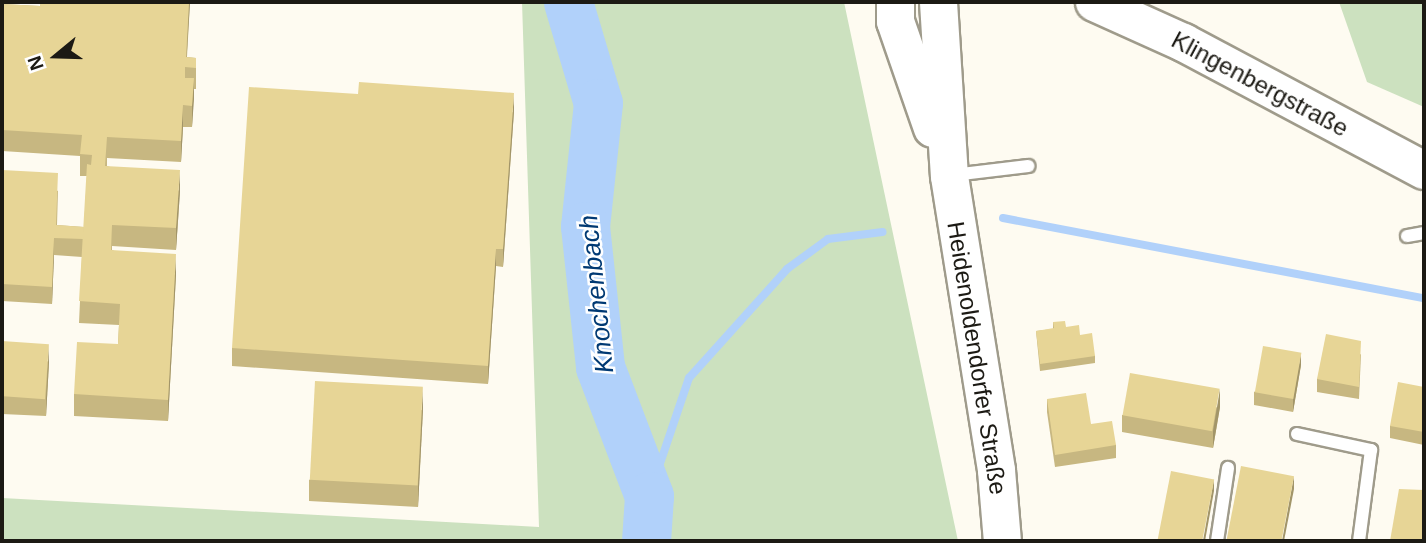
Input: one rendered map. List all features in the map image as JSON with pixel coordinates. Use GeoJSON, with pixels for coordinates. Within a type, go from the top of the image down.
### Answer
{"type":"FeatureCollection","features":[{"type":"Feature","properties":{"kind":"street","name":"Heidenoldendorfer Straße"},"geometry":{"type":"LineString","coordinates":[[895,2],[895,21],[949,176]]}},
{"type":"Feature","properties":{"kind":"street","name":"Heidenoldendorfer Straße"},"geometry":{"type":"LineString","coordinates":[[938,2],[949,176],[996,470],[1002,541]]}},
{"type":"Feature","properties":{"kind":"street","name":"Klingenbergstraße"},"geometry":{"type":"LineString","coordinates":[[1094,2],[1183,42],[1424,170]]}},
{"type":"Feature","properties":{"kind":"lane"},"geometry":{"type":"LineString","coordinates":[[949,176],[1028,166]]}},
{"type":"Feature","properties":{"kind":"lane"},"geometry":{"type":"LineString","coordinates":[[1407,236],[1424,233]]}},
{"type":"Feature","properties":{"kind":"lane"},"geometry":{"type":"LineString","coordinates":[[1297,434],[1371,450],[1359,541]]}},
{"type":"Feature","properties":{"kind":"lane"},"geometry":{"type":"LineString","coordinates":[[1217,541],[1228,468]]}},
{"type":"Feature","properties":{"kind":"green space"},"geometry":{"type":"Polygon","coordinates":[[[522,2],[844,2],[958,541],[2,541],[2,498],[539,527],[522,2]]]}},
{"type":"Feature","properties":{"kind":"green space"},"geometry":{"type":"Polygon","coordinates":[[[1339,2],[1424,2],[1424,107],[1367,82],[1339,2]]]}},
{"type":"Feature","properties":{"kind":"building"},"geometry":{"type":"Polygon","coordinates":[[[41,2],[189,2],[186,57],[196,58],[196,68],[185,67],[185,78],[194,78],[192,106],[183,105],[181,141],[107,137],[105,166],[180,170],[176,228],[112,225],[111,250],[176,254],[168,400],[74,394],[77,342],[118,344],[120,304],[79,301],[87,164],[91,165],[92,155],[80,154],[82,135],[2,130],[2,4],[40,6],[41,2]]]}},
{"type":"Feature","properties":{"kind":"building"},"geometry":{"type":"Polygon","coordinates":[[[359,82],[514,93],[503,249],[496,249],[488,366],[232,348],[249,87],[358,94],[359,82]]]}},
{"type":"Feature","properties":{"kind":"building"},"geometry":{"type":"Polygon","coordinates":[[[2,170],[58,173],[56,225],[84,227],[83,239],[54,238],[52,287],[2,284],[2,170]]]}},
{"type":"Feature","properties":{"kind":"building"},"geometry":{"type":"Polygon","coordinates":[[[1065,321],[1066,327],[1079,325],[1080,335],[1092,333],[1095,356],[1040,364],[1036,331],[1054,328],[1053,322],[1065,321]]]}},
{"type":"Feature","properties":{"kind":"building"},"geometry":{"type":"Polygon","coordinates":[[[1326,334],[1361,341],[1359,387],[1317,379],[1326,334]]]}},
{"type":"Feature","properties":{"kind":"building"},"geometry":{"type":"Polygon","coordinates":[[[2,341],[49,344],[45,399],[2,396],[2,341]]]}},
{"type":"Feature","properties":{"kind":"building"},"geometry":{"type":"Polygon","coordinates":[[[1263,346],[1301,353],[1293,399],[1255,392],[1263,346]]]}},
{"type":"Feature","properties":{"kind":"building"},"geometry":{"type":"Polygon","coordinates":[[[1130,373],[1220,389],[1212,431],[1123,415],[1130,373]]]}},
{"type":"Feature","properties":{"kind":"building"},"geometry":{"type":"Polygon","coordinates":[[[315,381],[423,387],[418,486],[310,480],[315,381]]]}},
{"type":"Feature","properties":{"kind":"building"},"geometry":{"type":"Polygon","coordinates":[[[1398,382],[1424,387],[1424,432],[1390,426],[1398,382]]]}},
{"type":"Feature","properties":{"kind":"building"},"geometry":{"type":"Polygon","coordinates":[[[1086,393],[1091,424],[1112,421],[1116,445],[1055,455],[1047,399],[1086,393]]]}},
{"type":"Feature","properties":{"kind":"building"},"geometry":{"type":"Polygon","coordinates":[[[1241,466],[1294,476],[1281,541],[1226,541],[1241,466]]]}},
{"type":"Feature","properties":{"kind":"building"},"geometry":{"type":"Polygon","coordinates":[[[1171,471],[1214,479],[1202,541],[1157,541],[1171,471]]]}},
{"type":"Feature","properties":{"kind":"building"},"geometry":{"type":"Polygon","coordinates":[[[1399,489],[1424,490],[1424,541],[1390,541],[1399,489]]]}},
{"type":"Feature","properties":{"kind":"waterway","name":"Knochenbach"},"geometry":{"type":"LineString","coordinates":[[568,2],[598,103],[585,226],[600,367],[649,496],[646,541]]}},
{"type":"Feature","properties":{"kind":"waterway"},"geometry":{"type":"LineString","coordinates":[[1003,218],[1424,298]]}},
{"type":"Feature","properties":{"kind":"waterway"},"geometry":{"type":"LineString","coordinates":[[649,496],[689,378],[787,269],[828,239],[883,232]]}}]}
